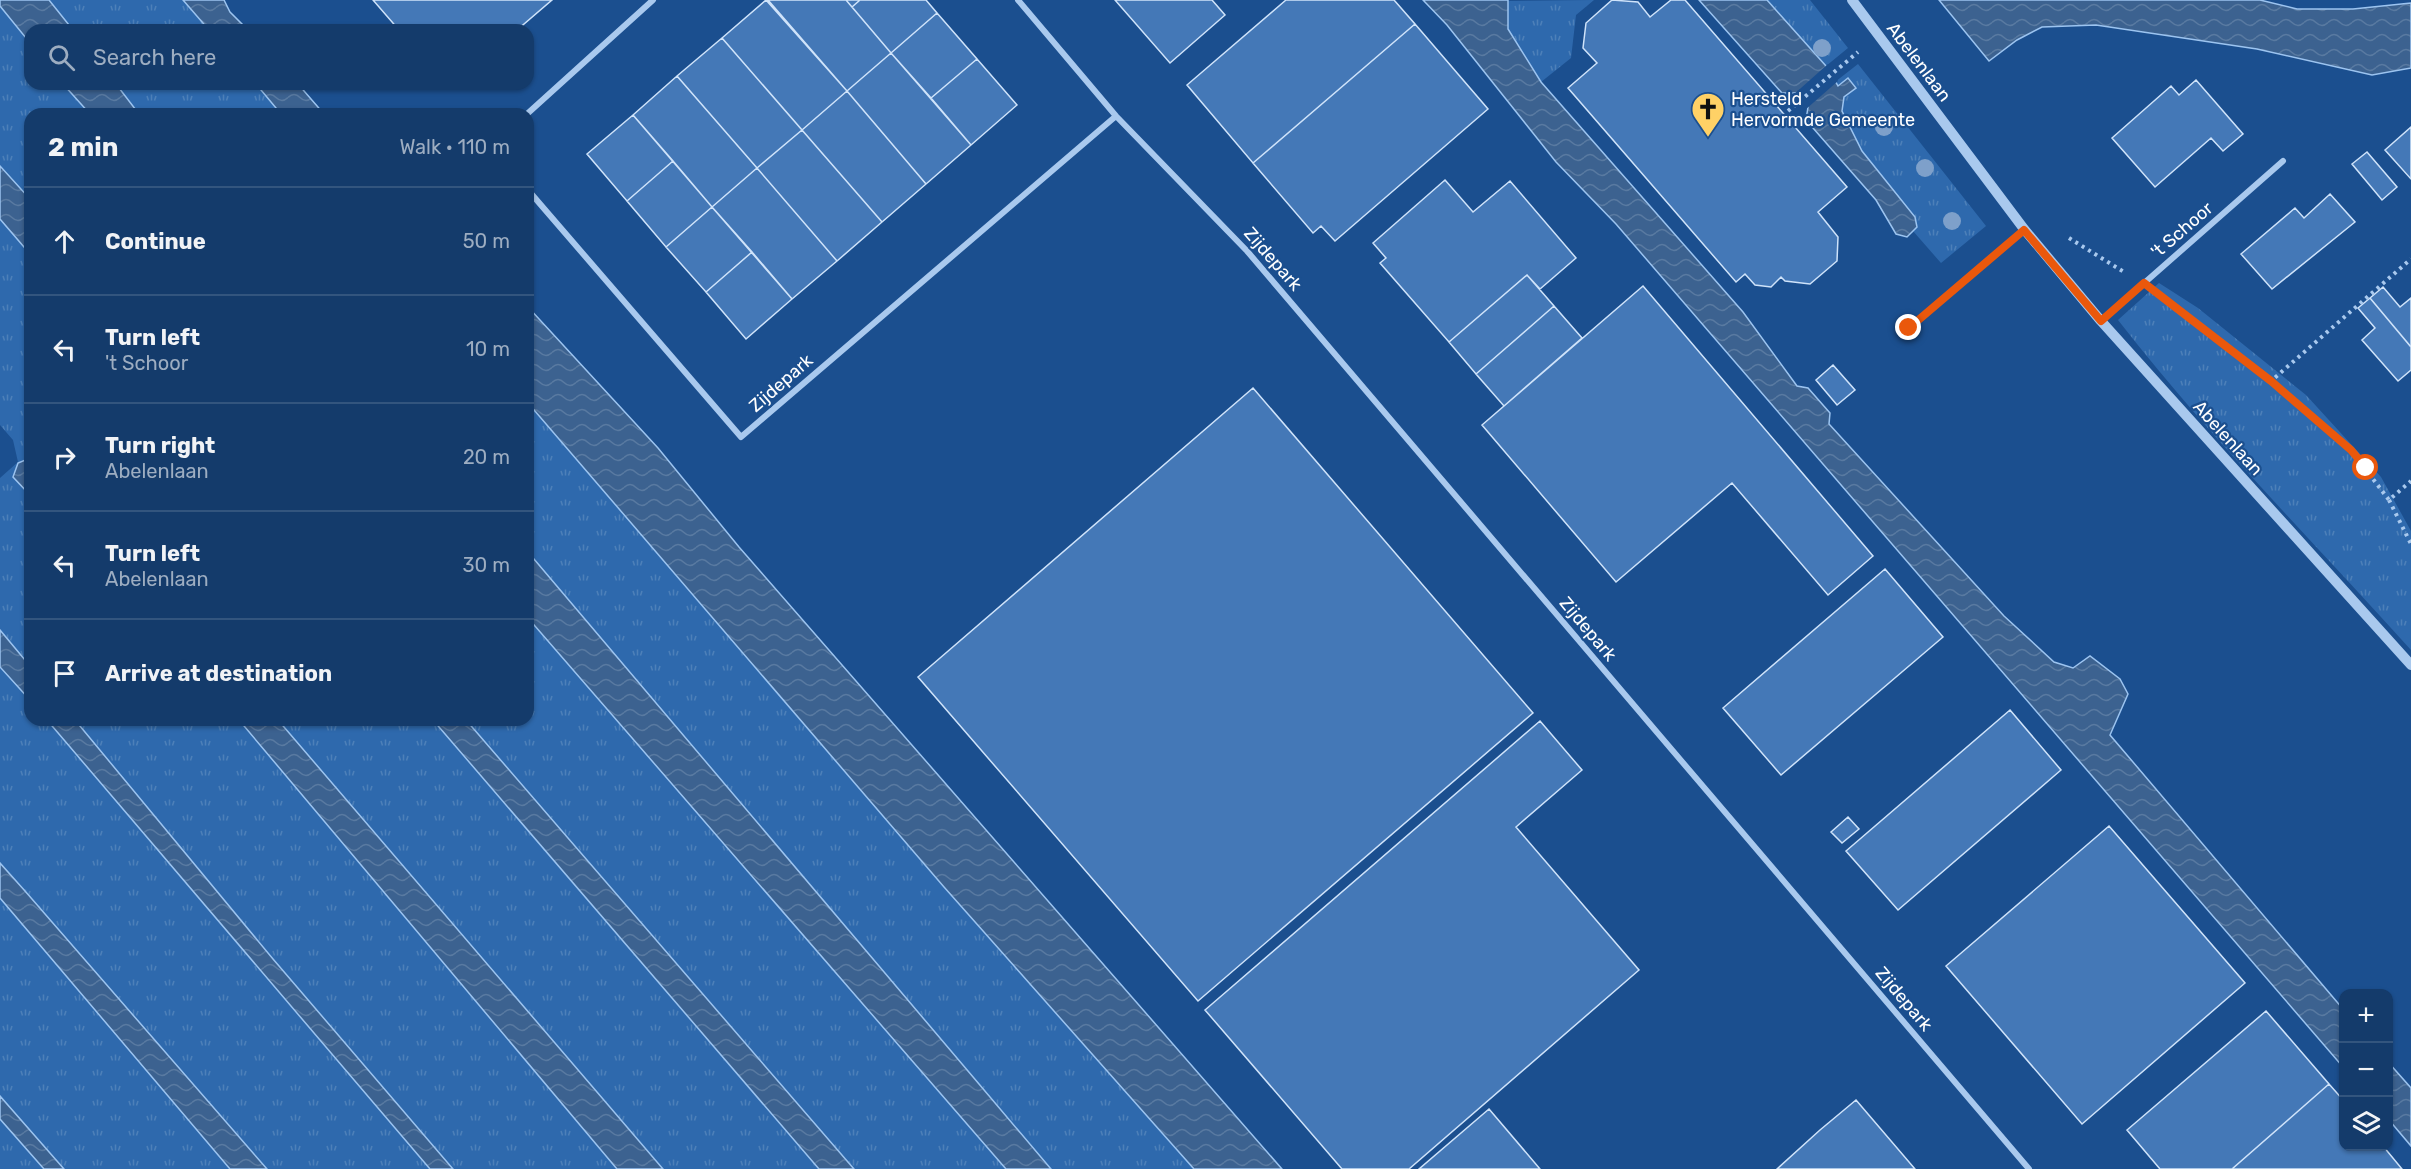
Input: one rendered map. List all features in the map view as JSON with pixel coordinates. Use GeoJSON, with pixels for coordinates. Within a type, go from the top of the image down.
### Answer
{"type":"FeatureCollection","features":[{"type":"Feature","properties":{"kind":"street"},"geometry":{"type":"LineString","coordinates":[[534,108],[653,0]]}},
{"type":"Feature","properties":{"kind":"street","name":"Zijdepark"},"geometry":{"type":"LineString","coordinates":[[1018,0],[1116,116],[1247,251],[2029,1169]]}},
{"type":"Feature","properties":{"kind":"street","name":"Abelenlaan"},"geometry":{"type":"LineString","coordinates":[[1852,0],[2024,230],[2101,321],[2411,666]]}},
{"type":"Feature","properties":{"kind":"street","name":"Zijdepark"},"geometry":{"type":"LineString","coordinates":[[534,197],[741,437],[1116,116]]}},
{"type":"Feature","properties":{"kind":"street","name":"'t Schoor"},"geometry":{"type":"LineString","coordinates":[[2101,321],[2283,160]]}},
{"type":"Feature","properties":{"kind":"lane"},"geometry":{"type":"LineString","coordinates":[[1909,328],[2024,230]]}},
{"type":"Feature","properties":{"kind":"path"},"geometry":{"type":"LineString","coordinates":[[1788,111],[1854,56]]}},
{"type":"Feature","properties":{"kind":"path"},"geometry":{"type":"LineString","coordinates":[[2064,233],[2072,241],[2144,283],[2271,381],[2351,450],[2389,500],[2411,544]]}},
{"type":"Feature","properties":{"kind":"path"},"geometry":{"type":"LineString","coordinates":[[2271,381],[2411,259]]}},
{"type":"Feature","properties":{"kind":"path"},"geometry":{"type":"LineString","coordinates":[[2389,500],[2410,482]]}},
{"type":"Feature","properties":{"kind":"green space"},"geometry":{"type":"Polygon","coordinates":[[[49,0],[183,0],[204,24],[68,24],[49,0]]]}},
{"type":"Feature","properties":{"kind":"green space"},"geometry":{"type":"Polygon","coordinates":[[[1594,0],[1576,15],[1571,58],[1541,82],[1508,29],[1507,1],[1594,0]]]}},
{"type":"Feature","properties":{"kind":"green space"},"geometry":{"type":"Polygon","coordinates":[[[1767,0],[1810,0],[1848,48],[1826,66],[1767,0]]]}},
{"type":"Feature","properties":{"kind":"green space"},"geometry":{"type":"Polygon","coordinates":[[[0,6],[24,36],[24,90],[68,90],[85,108],[24,108],[24,192],[0,166],[0,6]]]}},
{"type":"Feature","properties":{"kind":"green space"},"geometry":{"type":"Polygon","coordinates":[[[1858,64],[1986,226],[1941,263],[1913,231],[1917,227],[1915,217],[1862,152],[1846,123],[1843,109],[1844,97],[1855,88],[1838,86],[1835,82],[1858,64]]]}},
{"type":"Feature","properties":{"kind":"green space"},"geometry":{"type":"Polygon","coordinates":[[[121,90],[261,90],[276,108],[134,108],[121,90]]]}},
{"type":"Feature","properties":{"kind":"green space"},"geometry":{"type":"Polygon","coordinates":[[[0,219],[24,247],[24,460],[18,463],[13,477],[24,489],[24,659],[0,630],[0,478],[18,462],[13,440],[0,425],[0,219]]]}},
{"type":"Feature","properties":{"kind":"green space"},"geometry":{"type":"Polygon","coordinates":[[[2159,283],[2198,308],[2306,395],[2381,477],[2411,531],[2411,650],[2224,447],[2118,320],[2159,283]]]}},
{"type":"Feature","properties":{"kind":"green space"},"geometry":{"type":"Polygon","coordinates":[[[534,410],[944,887],[1194,1169],[1051,1169],[534,559],[534,410]]]}},
{"type":"Feature","properties":{"kind":"green space"},"geometry":{"type":"Polygon","coordinates":[[[534,625],[1006,1169],[854,1169],[471,726],[534,726],[534,625]]]}},
{"type":"Feature","properties":{"kind":"green space"},"geometry":{"type":"Polygon","coordinates":[[[0,667],[24,693],[24,726],[52,726],[430,1169],[267,1169],[0,863],[0,667]]]}},
{"type":"Feature","properties":{"kind":"green space"},"geometry":{"type":"Polygon","coordinates":[[[80,726],[244,726],[617,1169],[453,1169],[273,959],[80,726]]]}},
{"type":"Feature","properties":{"kind":"green space"},"geometry":{"type":"Polygon","coordinates":[[[283,726],[438,726],[819,1169],[663,1169],[283,726]]]}},
{"type":"Feature","properties":{"kind":"green space"},"geometry":{"type":"Polygon","coordinates":[[[0,898],[230,1169],[64,1169],[0,1096],[0,898]]]}},
{"type":"Feature","properties":{"kind":"green space"},"geometry":{"type":"Polygon","coordinates":[[[0,1119],[44,1169],[0,1169],[0,1119]]]}},
{"type":"Feature","properties":{"kind":"water"},"geometry":{"type":"Polygon","coordinates":[[[0,0],[49,0],[68,24],[24,24],[24,36],[0,6],[0,0]]]}},
{"type":"Feature","properties":{"kind":"water"},"geometry":{"type":"Polygon","coordinates":[[[183,0],[224,0],[230,12],[242,24],[204,24],[183,0]]]}},
{"type":"Feature","properties":{"kind":"water"},"geometry":{"type":"Polygon","coordinates":[[[1423,0],[1508,0],[1508,29],[1541,82],[1743,312],[1797,386],[1808,388],[1830,413],[1829,424],[2004,616],[2054,662],[2073,668],[2090,656],[2120,679],[2128,694],[2110,735],[2339,1004],[2339,1062],[1616,224],[1556,162],[1447,25],[1423,0]]]}},
{"type":"Feature","properties":{"kind":"water"},"geometry":{"type":"Polygon","coordinates":[[[1699,0],[1767,0],[1826,66],[1838,86],[1848,78],[1856,88],[1844,97],[1842,111],[1862,151],[1915,217],[1917,227],[1907,237],[1896,234],[1876,200],[1806,120],[1808,107],[1796,93],[1782,93],[1699,0]]]}},
{"type":"Feature","properties":{"kind":"water"},"geometry":{"type":"Polygon","coordinates":[[[1939,0],[2260,0],[2297,9],[2353,9],[2411,3],[2411,68],[2372,75],[2257,49],[2096,25],[2042,27],[2017,40],[1989,61],[1939,0]]]}},
{"type":"Feature","properties":{"kind":"water"},"geometry":{"type":"Polygon","coordinates":[[[68,90],[121,90],[134,108],[85,108],[68,90]]]}},
{"type":"Feature","properties":{"kind":"water"},"geometry":{"type":"Polygon","coordinates":[[[261,90],[303,90],[319,108],[276,108],[261,90]]]}},
{"type":"Feature","properties":{"kind":"water"},"geometry":{"type":"Polygon","coordinates":[[[0,166],[24,192],[24,247],[0,219],[0,166]]]}},
{"type":"Feature","properties":{"kind":"water"},"geometry":{"type":"Polygon","coordinates":[[[534,314],[658,448],[739,547],[1282,1169],[1194,1169],[944,887],[534,410],[534,314]]]}},
{"type":"Feature","properties":{"kind":"water"},"geometry":{"type":"Polygon","coordinates":[[[24,460],[24,489],[13,477],[18,463],[24,460]]]}},
{"type":"Feature","properties":{"kind":"water"},"geometry":{"type":"Polygon","coordinates":[[[534,559],[1051,1169],[1006,1169],[534,625],[534,559]]]}},
{"type":"Feature","properties":{"kind":"water"},"geometry":{"type":"Polygon","coordinates":[[[0,630],[24,659],[24,693],[0,667],[0,630]]]}},
{"type":"Feature","properties":{"kind":"water"},"geometry":{"type":"Polygon","coordinates":[[[52,726],[80,726],[273,959],[453,1169],[430,1169],[52,726]]]}},
{"type":"Feature","properties":{"kind":"water"},"geometry":{"type":"Polygon","coordinates":[[[244,726],[283,726],[663,1169],[617,1169],[244,726]]]}},
{"type":"Feature","properties":{"kind":"water"},"geometry":{"type":"Polygon","coordinates":[[[438,726],[471,726],[854,1169],[819,1169],[438,726]]]}},
{"type":"Feature","properties":{"kind":"water"},"geometry":{"type":"Polygon","coordinates":[[[0,863],[267,1169],[230,1169],[0,898],[0,863]]]}},
{"type":"Feature","properties":{"kind":"water"},"geometry":{"type":"Polygon","coordinates":[[[2393,1068],[2411,1088],[2411,1146],[2393,1125],[2393,1068]]]}},
{"type":"Feature","properties":{"kind":"water"},"geometry":{"type":"Polygon","coordinates":[[[0,1096],[64,1169],[44,1169],[0,1119],[0,1096]]]}},
{"type":"Feature","properties":{"kind":"pier"},"geometry":{"type":"Polygon","coordinates":[[[1828,64],[1838,81],[1805,110],[1792,96],[1828,64]]]}},
{"type":"Feature","properties":{"kind":"building"},"geometry":{"type":"Polygon","coordinates":[[[373,0],[552,0],[524,24],[394,24],[373,0]]]}},
{"type":"Feature","properties":{"kind":"building"},"geometry":{"type":"Polygon","coordinates":[[[766,0],[847,91],[802,130],[722,38],[766,0]]]}},
{"type":"Feature","properties":{"kind":"building"},"geometry":{"type":"Polygon","coordinates":[[[768,0],[846,0],[891,53],[847,91],[768,0]]]}},
{"type":"Feature","properties":{"kind":"building"},"geometry":{"type":"Polygon","coordinates":[[[846,0],[860,0],[852,7],[846,0]]]}},
{"type":"Feature","properties":{"kind":"building"},"geometry":{"type":"Polygon","coordinates":[[[860,0],[926,0],[937,13],[891,53],[852,7],[860,0]]]}},
{"type":"Feature","properties":{"kind":"building"},"geometry":{"type":"Polygon","coordinates":[[[1115,0],[1212,0],[1225,15],[1170,63],[1115,0]]]}},
{"type":"Feature","properties":{"kind":"building"},"geometry":{"type":"Polygon","coordinates":[[[1286,0],[1394,0],[1415,24],[1253,163],[1187,85],[1286,0]]]}},
{"type":"Feature","properties":{"kind":"building","name":"Hersteld Hervormde Gemeente"},"geometry":{"type":"Polygon","coordinates":[[[1612,0],[1638,2],[1650,17],[1671,0],[1685,0],[1847,187],[1818,212],[1838,237],[1837,261],[1810,284],[1785,281],[1781,277],[1771,287],[1755,285],[1745,274],[1736,282],[1568,88],[1597,63],[1583,48],[1586,23],[1612,0]]]}},
{"type":"Feature","properties":{"kind":"building"},"geometry":{"type":"Polygon","coordinates":[[[937,13],[977,59],[931,98],[891,53],[937,13]]]}},
{"type":"Feature","properties":{"kind":"building"},"geometry":{"type":"Polygon","coordinates":[[[1415,24],[1488,109],[1335,241],[1321,226],[1313,233],[1253,163],[1415,24]]]}},
{"type":"Feature","properties":{"kind":"building"},"geometry":{"type":"Polygon","coordinates":[[[722,38],[802,130],[757,168],[677,76],[722,38]]]}},
{"type":"Feature","properties":{"kind":"building"},"geometry":{"type":"Polygon","coordinates":[[[891,53],[971,145],[926,184],[847,91],[891,53]]]}},
{"type":"Feature","properties":{"kind":"building"},"geometry":{"type":"Polygon","coordinates":[[[977,59],[1017,105],[971,145],[931,98],[977,59]]]}},
{"type":"Feature","properties":{"kind":"building"},"geometry":{"type":"Polygon","coordinates":[[[677,76],[757,168],[712,207],[633,115],[677,76]]]}},
{"type":"Feature","properties":{"kind":"building"},"geometry":{"type":"Polygon","coordinates":[[[2196,80],[2243,134],[2223,151],[2211,138],[2155,187],[2112,138],[2171,86],[2179,95],[2196,80]]]}},
{"type":"Feature","properties":{"kind":"building"},"geometry":{"type":"Polygon","coordinates":[[[847,91],[926,184],[882,222],[802,130],[847,91]]]}},
{"type":"Feature","properties":{"kind":"building"},"geometry":{"type":"Polygon","coordinates":[[[633,115],[673,161],[627,201],[587,154],[633,115]]]}},
{"type":"Feature","properties":{"kind":"building"},"geometry":{"type":"Polygon","coordinates":[[[2411,127],[2411,179],[2385,150],[2411,127]]]}},
{"type":"Feature","properties":{"kind":"building"},"geometry":{"type":"Polygon","coordinates":[[[802,130],[882,222],[837,261],[757,168],[802,130]]]}},
{"type":"Feature","properties":{"kind":"building"},"geometry":{"type":"Polygon","coordinates":[[[2367,152],[2397,187],[2382,200],[2352,164],[2367,152]]]}},
{"type":"Feature","properties":{"kind":"building"},"geometry":{"type":"Polygon","coordinates":[[[673,161],[712,207],[666,247],[627,201],[673,161]]]}},
{"type":"Feature","properties":{"kind":"building"},"geometry":{"type":"Polygon","coordinates":[[[757,168],[837,261],[792,299],[712,207],[757,168]]]}},
{"type":"Feature","properties":{"kind":"building"},"geometry":{"type":"Polygon","coordinates":[[[1445,180],[1473,212],[1510,181],[1576,258],[1540,289],[1527,275],[1449,342],[1380,263],[1386,258],[1373,243],[1445,180]]]}},
{"type":"Feature","properties":{"kind":"building"},"geometry":{"type":"Polygon","coordinates":[[[2330,194],[2355,222],[2272,289],[2241,254],[2295,208],[2304,218],[2330,194]]]}},
{"type":"Feature","properties":{"kind":"building"},"geometry":{"type":"Polygon","coordinates":[[[712,207],[752,252],[706,292],[666,247],[712,207]]]}},
{"type":"Feature","properties":{"kind":"building"},"geometry":{"type":"Polygon","coordinates":[[[752,252],[792,299],[746,339],[706,292],[752,252]]]}},
{"type":"Feature","properties":{"kind":"building"},"geometry":{"type":"Polygon","coordinates":[[[1527,275],[1554,306],[1476,374],[1449,342],[1527,275]]]}},
{"type":"Feature","properties":{"kind":"building"},"geometry":{"type":"Polygon","coordinates":[[[1643,286],[1873,556],[1828,595],[1732,483],[1616,582],[1482,425],[1643,286]]]}},
{"type":"Feature","properties":{"kind":"building"},"geometry":{"type":"Polygon","coordinates":[[[2383,287],[2400,307],[2411,298],[2411,347],[2370,298],[2383,287]]]}},
{"type":"Feature","properties":{"kind":"building"},"geometry":{"type":"Polygon","coordinates":[[[2370,298],[2411,347],[2411,370],[2398,381],[2362,340],[2375,328],[2358,308],[2370,298]]]}},
{"type":"Feature","properties":{"kind":"building"},"geometry":{"type":"Polygon","coordinates":[[[1554,306],[1582,338],[1504,406],[1476,374],[1554,306]]]}},
{"type":"Feature","properties":{"kind":"building"},"geometry":{"type":"Polygon","coordinates":[[[1833,365],[1855,390],[1837,405],[1816,380],[1833,365]]]}},
{"type":"Feature","properties":{"kind":"building"},"geometry":{"type":"Polygon","coordinates":[[[1253,388],[1533,713],[1198,1001],[918,677],[1253,388]]]}},
{"type":"Feature","properties":{"kind":"building"},"geometry":{"type":"Polygon","coordinates":[[[1885,569],[1943,637],[1781,775],[1723,708],[1885,569]]]}},
{"type":"Feature","properties":{"kind":"building"},"geometry":{"type":"Polygon","coordinates":[[[2010,710],[2061,770],[1898,910],[1846,851],[2010,710]]]}},
{"type":"Feature","properties":{"kind":"building"},"geometry":{"type":"Polygon","coordinates":[[[1540,721],[1582,770],[1516,827],[1639,970],[1409,1169],[1342,1169],[1205,1010],[1540,721]]]}},
{"type":"Feature","properties":{"kind":"building"},"geometry":{"type":"Polygon","coordinates":[[[1848,817],[1859,829],[1842,843],[1831,832],[1848,817]]]}},
{"type":"Feature","properties":{"kind":"building"},"geometry":{"type":"Polygon","coordinates":[[[2109,826],[2245,983],[2082,1124],[1946,966],[2109,826]]]}},
{"type":"Feature","properties":{"kind":"building"},"geometry":{"type":"Polygon","coordinates":[[[2266,1011],[2329,1084],[2232,1169],[2160,1169],[2127,1130],[2266,1011]]]}},
{"type":"Feature","properties":{"kind":"building"},"geometry":{"type":"Polygon","coordinates":[[[2329,1084],[2339,1095],[2339,1151],[2387,1151],[2402,1169],[2232,1169],[2329,1084]]]}},
{"type":"Feature","properties":{"kind":"building"},"geometry":{"type":"Polygon","coordinates":[[[1856,1100],[1915,1169],[1777,1169],[1820,1130],[1856,1100]]]}},
{"type":"Feature","properties":{"kind":"building"},"geometry":{"type":"Polygon","coordinates":[[[1489,1109],[1540,1169],[1419,1169],[1489,1109]]]}},
{"type":"Feature","properties":{"kind":"place","name":"Hersteld Hervormde Gemeente"},"geometry":{"type":"Point","coordinates":[1708,138]}},
{"type":"Feature","properties":{"kind":"route"},"geometry":{"type":"LineString","coordinates":[[1909,328],[2024,230],[2101,321],[2144,283],[2271,381],[2351,450],[2366,468]]}}]}
